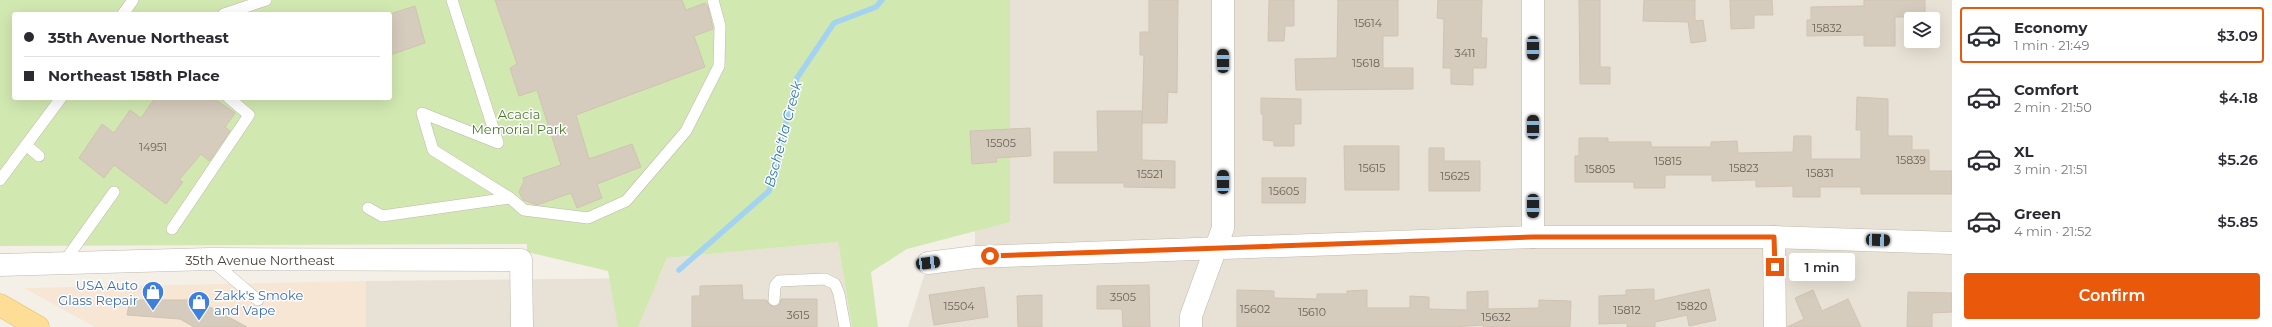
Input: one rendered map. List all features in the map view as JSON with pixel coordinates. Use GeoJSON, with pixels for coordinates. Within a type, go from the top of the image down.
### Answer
{"type":"FeatureCollection","features":[{"type":"Feature","properties":{"kind":"main road"},"geometry":{"type":"LineString","coordinates":[[0,305],[38,327]]}},
{"type":"Feature","properties":{"kind":"street"},"geometry":{"type":"LineString","coordinates":[[1191,327],[1192,316],[1223,228],[1223,0]]}},
{"type":"Feature","properties":{"kind":"street"},"geometry":{"type":"LineString","coordinates":[[1533,0],[1533,237]]}},
{"type":"Feature","properties":{"kind":"street"},"geometry":{"type":"LineString","coordinates":[[928,263],[975,257],[1217,247],[1533,237],[1774,237],[1952,243]]}},
{"type":"Feature","properties":{"kind":"street"},"geometry":{"type":"LineString","coordinates":[[1774,237],[1775,327]]}},
{"type":"Feature","properties":{"kind":"street","name":"35th Avenue Northeast"},"geometry":{"type":"LineString","coordinates":[[0,265],[210,259],[521,260],[522,327]]}},
{"type":"Feature","properties":{"kind":"lane"},"geometry":{"type":"LineString","coordinates":[[124,12],[133,0]]}},
{"type":"Feature","properties":{"kind":"lane"},"geometry":{"type":"LineString","coordinates":[[230,12],[266,0]]}},
{"type":"Feature","properties":{"kind":"lane"},"geometry":{"type":"LineString","coordinates":[[452,0],[498,143],[422,113],[433,150],[510,198],[524,210],[588,218],[626,201],[686,131],[719,66],[720,26],[714,0]]}},
{"type":"Feature","properties":{"kind":"lane"},"geometry":{"type":"LineString","coordinates":[[0,180],[60,100]]}},
{"type":"Feature","properties":{"kind":"lane"},"geometry":{"type":"LineString","coordinates":[[172,228],[248,115],[231,100]]}},
{"type":"Feature","properties":{"kind":"lane"},"geometry":{"type":"LineString","coordinates":[[26,145],[39,156]]}},
{"type":"Feature","properties":{"kind":"lane"},"geometry":{"type":"LineString","coordinates":[[64,262],[114,192]]}},
{"type":"Feature","properties":{"kind":"lane"},"geometry":{"type":"LineString","coordinates":[[368,208],[382,216],[510,198]]}},
{"type":"Feature","properties":{"kind":"lane"},"geometry":{"type":"LineString","coordinates":[[210,259],[258,300]]}},
{"type":"Feature","properties":{"kind":"lane"},"geometry":{"type":"LineString","coordinates":[[774,300],[775,286],[779,281],[825,278],[835,284],[839,294],[845,327]]}},
{"type":"Feature","properties":{"kind":"shaded area"},"geometry":{"type":"Polygon","coordinates":[[[975,0],[1952,0],[1952,327],[908,327],[928,263],[975,256],[975,0]]]}},
{"type":"Feature","properties":{"kind":"shaded area"},"geometry":{"type":"Polygon","coordinates":[[[838,242],[852,327],[366,327],[366,281],[659,278],[667,258],[838,242]]]}},
{"type":"Feature","properties":{"kind":"shaded area"},"geometry":{"type":"Polygon","coordinates":[[[366,281],[366,327],[95,327],[24,288],[366,281]]]}},
{"type":"Feature","properties":{"kind":"green space","name":"Acacia Memorial Park"},"geometry":{"type":"Polygon","coordinates":[[[0,0],[1010,0],[1010,222],[907,249],[871,272],[878,327],[852,327],[838,242],[667,258],[638,327],[618,327],[608,271],[527,252],[527,244],[0,246],[0,0]]]}},
{"type":"Feature","properties":{"kind":"building"},"geometry":{"type":"Polygon","coordinates":[[[495,0],[682,0],[686,10],[705,3],[708,7],[713,29],[694,36],[705,67],[576,115],[589,159],[632,144],[641,167],[597,184],[602,198],[577,208],[571,193],[537,205],[523,200],[519,192],[524,181],[523,178],[561,165],[537,90],[519,96],[510,68],[517,64],[495,0]]]}},
{"type":"Feature","properties":{"kind":"building"},"geometry":{"type":"Polygon","coordinates":[[[1149,0],[1178,0],[1177,93],[1168,92],[1167,123],[1142,123],[1144,55],[1140,55],[1140,32],[1149,32],[1149,0]]]}},
{"type":"Feature","properties":{"kind":"building"},"geometry":{"type":"Polygon","coordinates":[[[1269,0],[1294,0],[1294,26],[1285,26],[1284,41],[1268,41],[1269,0]]]}},
{"type":"Feature","properties":{"kind":"building"},"geometry":{"type":"Polygon","coordinates":[[[1338,0],[1398,0],[1398,36],[1383,36],[1383,68],[1413,68],[1413,89],[1296,90],[1295,59],[1337,58],[1338,0]]]}},
{"type":"Feature","properties":{"kind":"building"},"geometry":{"type":"Polygon","coordinates":[[[1438,0],[1482,0],[1481,38],[1487,38],[1486,68],[1473,68],[1473,85],[1451,84],[1451,68],[1443,68],[1444,19],[1437,18],[1438,0]]]}},
{"type":"Feature","properties":{"kind":"building"},"geometry":{"type":"Polygon","coordinates":[[[1579,0],[1600,0],[1600,67],[1610,67],[1610,84],[1580,84],[1579,0]]]}},
{"type":"Feature","properties":{"kind":"building"},"geometry":{"type":"Polygon","coordinates":[[[1644,0],[1695,0],[1695,21],[1703,20],[1706,41],[1691,43],[1688,22],[1643,21],[1644,0]]]}},
{"type":"Feature","properties":{"kind":"building"},"geometry":{"type":"Polygon","coordinates":[[[1730,0],[1772,0],[1773,15],[1754,15],[1754,28],[1731,29],[1730,0]]]}},
{"type":"Feature","properties":{"kind":"building"},"geometry":{"type":"Polygon","coordinates":[[[1864,0],[1925,0],[1925,12],[1904,12],[1904,17],[1895,17],[1895,46],[1864,46],[1864,35],[1807,36],[1807,20],[1811,20],[1811,7],[1864,6],[1864,0]]]}},
{"type":"Feature","properties":{"kind":"building"},"geometry":{"type":"Polygon","coordinates":[[[415,6],[425,43],[392,54],[392,13],[415,6]]]}},
{"type":"Feature","properties":{"kind":"building"},"geometry":{"type":"Polygon","coordinates":[[[1857,97],[1888,99],[1888,136],[1912,136],[1912,150],[1929,150],[1929,171],[1952,171],[1952,194],[1861,194],[1861,187],[1820,187],[1820,197],[1793,197],[1793,186],[1756,187],[1756,180],[1712,181],[1712,175],[1665,175],[1665,188],[1634,188],[1634,182],[1575,182],[1575,156],[1579,156],[1579,138],[1608,138],[1608,142],[1651,142],[1651,147],[1711,147],[1711,142],[1737,141],[1738,153],[1793,152],[1794,136],[1811,136],[1811,159],[1861,159],[1861,130],[1856,130],[1857,97]]]}},
{"type":"Feature","properties":{"kind":"building"},"geometry":{"type":"Polygon","coordinates":[[[1261,98],[1301,99],[1301,124],[1294,124],[1294,146],[1274,146],[1274,141],[1263,140],[1263,114],[1261,114],[1261,98]]]}},
{"type":"Feature","properties":{"kind":"building"},"geometry":{"type":"Polygon","coordinates":[[[154,100],[216,100],[235,113],[225,127],[230,131],[211,159],[209,161],[201,154],[179,180],[183,182],[166,204],[114,165],[104,178],[79,158],[102,124],[114,133],[130,110],[141,118],[154,100]]]}},
{"type":"Feature","properties":{"kind":"building"},"geometry":{"type":"Polygon","coordinates":[[[1097,111],[1142,111],[1142,160],[1175,161],[1175,188],[1124,187],[1124,183],[1054,183],[1054,152],[1098,152],[1097,111]]]}},
{"type":"Feature","properties":{"kind":"building"},"geometry":{"type":"Polygon","coordinates":[[[1030,128],[1031,156],[996,158],[997,162],[972,164],[970,131],[1030,128]]]}},
{"type":"Feature","properties":{"kind":"building"},"geometry":{"type":"Polygon","coordinates":[[[1344,146],[1399,146],[1399,190],[1345,190],[1344,146]]]}},
{"type":"Feature","properties":{"kind":"building"},"geometry":{"type":"Polygon","coordinates":[[[1429,148],[1444,148],[1444,161],[1480,161],[1480,191],[1429,191],[1429,148]]]}},
{"type":"Feature","properties":{"kind":"building"},"geometry":{"type":"Polygon","coordinates":[[[1262,178],[1306,178],[1305,203],[1262,203],[1262,178]]]}},
{"type":"Feature","properties":{"kind":"building"},"geometry":{"type":"Polygon","coordinates":[[[742,285],[743,300],[767,300],[773,307],[780,304],[781,299],[817,299],[817,327],[692,327],[692,296],[700,296],[700,286],[742,285]]]}},
{"type":"Feature","properties":{"kind":"building"},"geometry":{"type":"Polygon","coordinates":[[[1149,285],[1150,327],[1123,327],[1122,309],[1097,309],[1097,286],[1149,285]]]}},
{"type":"Feature","properties":{"kind":"building"},"geometry":{"type":"Polygon","coordinates":[[[984,287],[988,317],[934,325],[929,295],[984,287]]]}},
{"type":"Feature","properties":{"kind":"building"},"geometry":{"type":"Polygon","coordinates":[[[1654,289],[1654,301],[1709,289],[1716,320],[1689,326],[1687,315],[1655,322],[1655,327],[1627,327],[1627,323],[1599,324],[1599,296],[1626,295],[1626,290],[1654,289]]]}},
{"type":"Feature","properties":{"kind":"building"},"geometry":{"type":"Polygon","coordinates":[[[1237,290],[1274,291],[1274,298],[1317,299],[1317,294],[1347,294],[1347,291],[1367,290],[1367,308],[1410,308],[1410,296],[1429,297],[1429,309],[1467,310],[1467,292],[1488,291],[1488,309],[1539,308],[1539,300],[1571,301],[1570,327],[1483,327],[1483,325],[1453,327],[1237,327],[1237,290]]]}},
{"type":"Feature","properties":{"kind":"building"},"geometry":{"type":"Polygon","coordinates":[[[1813,290],[1822,311],[1848,299],[1861,327],[1787,327],[1804,319],[1795,298],[1813,290]]]}},
{"type":"Feature","properties":{"kind":"building"},"geometry":{"type":"Polygon","coordinates":[[[1908,292],[1952,293],[1952,312],[1932,313],[1932,327],[1907,327],[1908,292]]]}},
{"type":"Feature","properties":{"kind":"building"},"geometry":{"type":"Polygon","coordinates":[[[1042,295],[1042,327],[1018,327],[1017,296],[1042,295]]]}},
{"type":"Feature","properties":{"kind":"building"},"geometry":{"type":"Polygon","coordinates":[[[130,300],[197,300],[247,327],[194,327],[180,319],[127,315],[130,300]]]}},
{"type":"Feature","properties":{"kind":"waterway","name":"Bsche'tla Creek"},"geometry":{"type":"LineString","coordinates":[[679,270],[769,191],[797,78],[834,23],[876,7],[882,0]]}},
{"type":"Feature","properties":{"kind":"place","name":"USA Auto Glass Repair"},"geometry":{"type":"Point","coordinates":[153,312]}},
{"type":"Feature","properties":{"kind":"place","name":"Zakk's Smoke and Vape"},"geometry":{"type":"Point","coordinates":[199,322]}},
{"type":"Feature","properties":{"kind":"route"},"geometry":{"type":"LineString","coordinates":[[990,256],[1533,237],[1774,237],[1775,267]]}}]}
